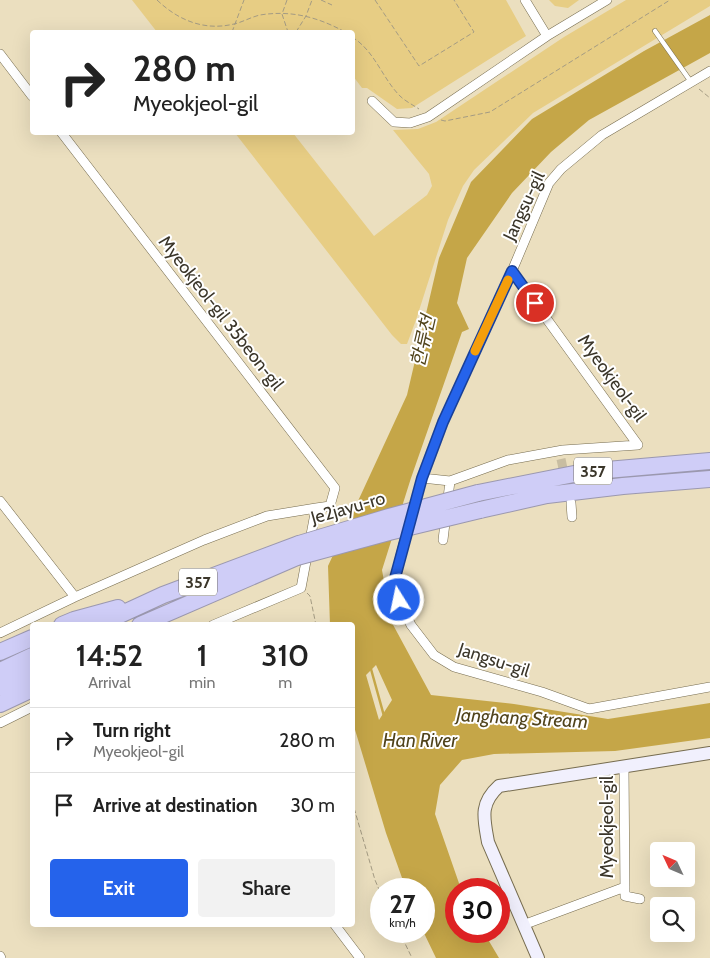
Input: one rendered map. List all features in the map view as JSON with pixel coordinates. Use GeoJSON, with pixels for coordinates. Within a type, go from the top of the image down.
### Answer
{"type":"FeatureCollection","features":[{"type":"Feature","properties":{"kind":"highway","name":"Je2jayu-ro"},"geometry":{"type":"LineString","coordinates":[[479,501],[584,472],[710,461]]}},
{"type":"Feature","properties":{"kind":"highway","name":"Je2jayu-ro"},"geometry":{"type":"LineString","coordinates":[[104,622],[163,595],[298,550],[389,517],[479,501],[710,479]]}},
{"type":"Feature","properties":{"kind":"highway"},"geometry":{"type":"LineString","coordinates":[[147,622],[298,550]]}},
{"type":"Feature","properties":{"kind":"highway"},"geometry":{"type":"LineString","coordinates":[[69,622],[163,595]]}},
{"type":"Feature","properties":{"kind":"highway"},"geometry":{"type":"LineString","coordinates":[[155,622],[175,610]]}},
{"type":"Feature","properties":{"kind":"highway"},"geometry":{"type":"LineString","coordinates":[[0,652],[30,639]]}},
{"type":"Feature","properties":{"kind":"highway"},"geometry":{"type":"LineString","coordinates":[[0,671],[30,657]]}},
{"type":"Feature","properties":{"kind":"highway"},"geometry":{"type":"LineString","coordinates":[[0,687],[30,674]]}},
{"type":"Feature","properties":{"kind":"highway"},"geometry":{"type":"LineString","coordinates":[[0,704],[30,690]]}},
{"type":"Feature","properties":{"kind":"street"},"geometry":{"type":"LineString","coordinates":[[525,0],[547,36]]}},
{"type":"Feature","properties":{"kind":"street"},"geometry":{"type":"LineString","coordinates":[[372,101],[394,122],[410,123],[428,117],[547,36],[607,0]]}},
{"type":"Feature","properties":{"kind":"street"},"geometry":{"type":"LineString","coordinates":[[0,54],[30,93]]}},
{"type":"Feature","properties":{"kind":"street","name":"Jangsu-gil"},"geometry":{"type":"LineString","coordinates":[[710,71],[602,135],[561,169],[549,182],[512,271],[443,422],[422,478],[395,578],[399,600],[411,625],[434,655],[454,667],[542,692],[589,709],[710,687]]}},
{"type":"Feature","properties":{"kind":"street","name":"Myeokjeol-gil 35beon-gil"},"geometry":{"type":"LineString","coordinates":[[63,135],[335,488],[330,506],[316,508]]}},
{"type":"Feature","properties":{"kind":"street","name":"Myeokjeol-gil"},"geometry":{"type":"LineString","coordinates":[[450,481],[508,460],[638,445],[512,271]]}},
{"type":"Feature","properties":{"kind":"street"},"geometry":{"type":"LineString","coordinates":[[422,478],[450,481],[443,540]]}},
{"type":"Feature","properties":{"kind":"street"},"geometry":{"type":"LineString","coordinates":[[0,501],[75,597]]}},
{"type":"Feature","properties":{"kind":"street"},"geometry":{"type":"LineString","coordinates":[[571,503],[572,517]]}},
{"type":"Feature","properties":{"kind":"street"},"geometry":{"type":"LineString","coordinates":[[0,633],[75,597],[204,540],[267,516],[316,508],[301,588],[219,622]]}},
{"type":"Feature","properties":{"kind":"street"},"geometry":{"type":"LineString","coordinates":[[0,723],[30,708]]}},
{"type":"Feature","properties":{"kind":"street","name":"Myeokjeol-gil"},"geometry":{"type":"LineString","coordinates":[[538,958],[488,842],[484,810],[491,793],[499,786],[710,753]]}},
{"type":"Feature","properties":{"kind":"street","name":"Myeokjeol-gil"},"geometry":{"type":"LineString","coordinates":[[624,766],[625,896],[640,899]]}},
{"type":"Feature","properties":{"kind":"street","name":"Myeokjeol-gil"},"geometry":{"type":"LineString","coordinates":[[523,925],[625,887]]}},
{"type":"Feature","properties":{"kind":"street"},"geometry":{"type":"LineString","coordinates":[[336,927],[360,958]]}},
{"type":"Feature","properties":{"kind":"lane"},"geometry":{"type":"LineString","coordinates":[[656,31],[691,82]]}},
{"type":"Feature","properties":{"kind":"path"},"geometry":{"type":"LineString","coordinates":[[157,0],[170,12],[191,23],[212,27],[235,24],[257,16],[282,14],[306,16],[327,22],[341,30]]}},
{"type":"Feature","properties":{"kind":"path"},"geometry":{"type":"LineString","coordinates":[[233,30],[244,0]]}},
{"type":"Feature","properties":{"kind":"path"},"geometry":{"type":"LineString","coordinates":[[286,0],[282,14],[286,29]]}},
{"type":"Feature","properties":{"kind":"path"},"geometry":{"type":"LineString","coordinates":[[297,30],[306,16],[312,0]]}},
{"type":"Feature","properties":{"kind":"path"},"geometry":{"type":"LineString","coordinates":[[321,0],[332,5]]}},
{"type":"Feature","properties":{"kind":"path"},"geometry":{"type":"LineString","coordinates":[[376,0],[419,66],[474,32],[454,0]]}},
{"type":"Feature","properties":{"kind":"path"},"geometry":{"type":"LineString","coordinates":[[437,118],[445,121],[490,112],[670,0]]}},
{"type":"Feature","properties":{"kind":"path"},"geometry":{"type":"LineString","coordinates":[[355,38],[378,62],[388,81],[401,97],[420,109]]}},
{"type":"Feature","properties":{"kind":"path"},"geometry":{"type":"LineString","coordinates":[[691,82],[710,98]]}},
{"type":"Feature","properties":{"kind":"path"},"geometry":{"type":"LineString","coordinates":[[301,588],[310,596],[315,622]]}},
{"type":"Feature","properties":{"kind":"path"},"geometry":{"type":"LineString","coordinates":[[355,811],[374,878]]}},
{"type":"Feature","properties":{"kind":"path"},"geometry":{"type":"LineString","coordinates":[[405,943],[412,958]]}},
{"type":"Feature","properties":{"kind":"shaded area"},"geometry":{"type":"Polygon","coordinates":[[[132,0],[506,0],[526,36],[412,108],[397,109],[367,88],[362,88],[355,79],[355,30],[155,30],[132,0]]]}},
{"type":"Feature","properties":{"kind":"shaded area"},"geometry":{"type":"Polygon","coordinates":[[[549,0],[579,0],[568,8],[555,6],[549,0]]]}},
{"type":"Feature","properties":{"kind":"shaded area"},"geometry":{"type":"Polygon","coordinates":[[[626,0],[710,0],[710,6],[533,113],[474,170],[463,186],[448,220],[407,344],[401,344],[392,335],[237,135],[295,135],[374,236],[427,195],[432,186],[429,174],[393,130],[418,129],[436,122],[564,37],[626,0]]]}},
{"type":"Feature","properties":{"kind":"water"},"geometry":{"type":"Polygon","coordinates":[[[710,15],[710,53],[589,120],[551,152],[512,193],[467,258],[457,303],[469,329],[462,332],[411,478],[382,570],[391,621],[431,695],[514,704],[608,719],[710,703],[710,738],[615,751],[494,754],[462,760],[440,785],[435,814],[457,878],[445,878],[445,943],[490,943],[499,958],[436,958],[429,943],[435,943],[435,878],[402,878],[386,833],[355,730],[355,622],[330,622],[328,566],[407,395],[439,258],[471,182],[532,119],[644,51],[710,15]],[[376,665],[366,675],[379,720],[392,700],[376,665]]]}},
{"type":"Feature","properties":{"kind":"waterway","name":"한류천"},"geometry":{"type":"LineString","coordinates":[[371,669],[384,716]]}},
{"type":"Feature","properties":{"kind":"tunnel"},"geometry":{"type":"LineString","coordinates":[[561,459],[565,478]]}},
{"type":"Feature","properties":{"kind":"slow traffic"},"geometry":{"type":"LineString","coordinates":[[475,351],[508,280]]}},
{"type":"Feature","properties":{"kind":"route"},"geometry":{"type":"LineString","coordinates":[[399,600],[395,578],[422,478],[443,422],[512,271],[535,303]]}},
{"type":"Feature","properties":{"kind":"water label","name":"Janghang Stream"},"geometry":{"type":"Point","coordinates":[522,718]}},
{"type":"Feature","properties":{"kind":"water label","name":"Han River"},"geometry":{"type":"Point","coordinates":[420,740]}}]}
